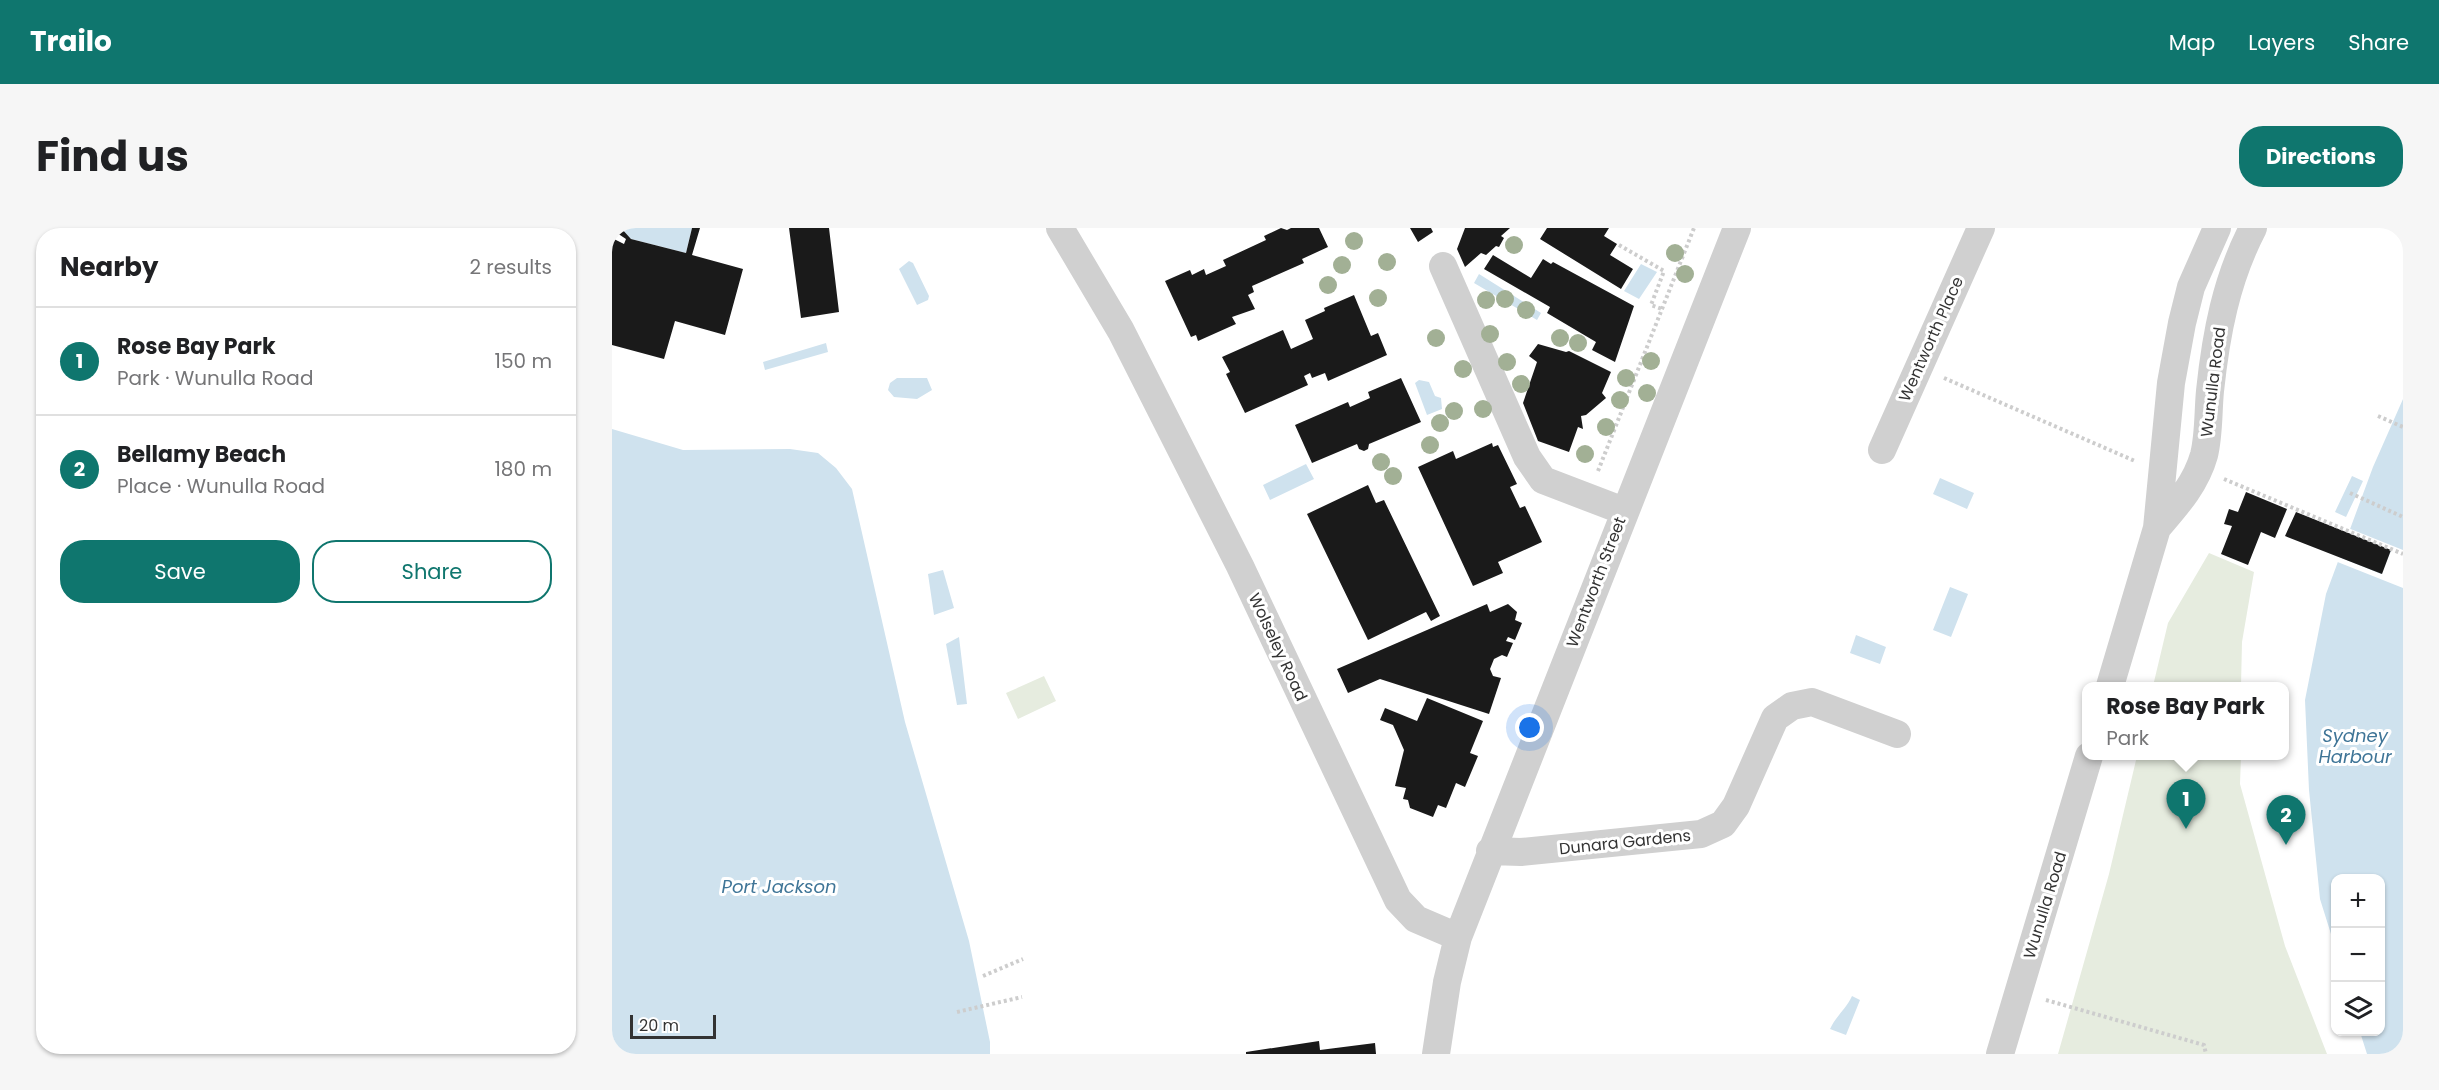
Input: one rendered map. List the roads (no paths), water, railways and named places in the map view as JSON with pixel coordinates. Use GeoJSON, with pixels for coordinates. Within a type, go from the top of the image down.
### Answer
{"type":"FeatureCollection","features":[{"type":"Feature","properties":{"kind":"street","name":"Wolseley Road"},"geometry":{"type":"LineString","coordinates":[[1060,228],[1121,331],[1240,566],[1398,900],[1416,919],[1458,937]]}},
{"type":"Feature","properties":{"kind":"street","name":"Wentworth Street"},"geometry":{"type":"LineString","coordinates":[[1458,937],[1737,228]]}},
{"type":"Feature","properties":{"kind":"street","name":"Wentworth Place"},"geometry":{"type":"LineString","coordinates":[[1882,450],[1981,228]]}},
{"type":"Feature","properties":{"kind":"street","name":"Wunulla Road"},"geometry":{"type":"LineString","coordinates":[[2111,682],[2157,528],[2171,384],[2182,323],[2191,287],[2217,228]]}},
{"type":"Feature","properties":{"kind":"street","name":"Wunulla Road"},"geometry":{"type":"LineString","coordinates":[[2157,528],[2192,484],[2204,455],[2214,355],[2222,311],[2237,261],[2253,228]]}},
{"type":"Feature","properties":{"kind":"street"},"geometry":{"type":"LineString","coordinates":[[1443,266],[1527,457],[1543,480],[1624,511]]}},
{"type":"Feature","properties":{"kind":"street","name":"Dunara Gardens"},"geometry":{"type":"LineString","coordinates":[[1490,851],[1521,852],[1701,834],[1723,824],[1736,806],[1775,718],[1792,706],[1812,702],[1897,734]]}},
{"type":"Feature","properties":{"kind":"street","name":"Wunulla Road"},"geometry":{"type":"LineString","coordinates":[[2000,1054],[2089,760]]}},
{"type":"Feature","properties":{"kind":"street"},"geometry":{"type":"LineString","coordinates":[[1436,1054],[1447,982],[1458,937]]}},
{"type":"Feature","properties":{"kind":"water"},"geometry":{"type":"Polygon","coordinates":[[[621,228],[692,228],[686,253],[631,239],[621,228]]]}},
{"type":"Feature","properties":{"kind":"water"},"geometry":{"type":"Polygon","coordinates":[[[909,261],[913,263],[929,296],[928,300],[917,305],[899,269],[909,261]]]}},
{"type":"Feature","properties":{"kind":"water"},"geometry":{"type":"Polygon","coordinates":[[[1641,264],[1657,272],[1639,299],[1624,291],[1641,264]]]}},
{"type":"Feature","properties":{"kind":"water"},"geometry":{"type":"Polygon","coordinates":[[[1479,274],[1541,313],[1537,320],[1474,283],[1479,274]]]}},
{"type":"Feature","properties":{"kind":"water"},"geometry":{"type":"Polygon","coordinates":[[[826,343],[828,352],[765,370],[763,362],[826,343]]]}},
{"type":"Feature","properties":{"kind":"water"},"geometry":{"type":"Polygon","coordinates":[[[897,378],[927,378],[932,390],[917,399],[894,397],[888,390],[890,383],[897,378]]]}},
{"type":"Feature","properties":{"kind":"water"},"geometry":{"type":"Polygon","coordinates":[[[1419,380],[1429,382],[1435,396],[1441,398],[1442,409],[1427,415],[1415,383],[1419,380]]]}},
{"type":"Feature","properties":{"kind":"water","name":"Sydney Harbour"},"geometry":{"type":"Polygon","coordinates":[[[2403,399],[2403,1054],[2367,1054],[2361,1036],[2385,1036],[2385,874],[2331,874],[2331,934],[2320,899],[2309,790],[2305,700],[2326,594],[2373,467],[2403,399]]]}},
{"type":"Feature","properties":{"kind":"water","name":"Port Jackson"},"geometry":{"type":"Polygon","coordinates":[[[612,429],[683,450],[790,449],[818,453],[836,468],[852,489],[905,722],[969,941],[990,1042],[990,1054],[612,1054],[612,429]]]}},
{"type":"Feature","properties":{"kind":"water"},"geometry":{"type":"Polygon","coordinates":[[[1306,464],[1314,479],[1270,500],[1263,485],[1306,464]]]}},
{"type":"Feature","properties":{"kind":"water"},"geometry":{"type":"Polygon","coordinates":[[[2352,476],[2363,481],[2346,517],[2335,512],[2352,476]]]}},
{"type":"Feature","properties":{"kind":"water"},"geometry":{"type":"Polygon","coordinates":[[[1940,478],[1974,493],[1967,509],[1933,494],[1940,478]]]}},
{"type":"Feature","properties":{"kind":"water"},"geometry":{"type":"Polygon","coordinates":[[[943,570],[954,608],[934,615],[928,574],[943,570]]]}},
{"type":"Feature","properties":{"kind":"water"},"geometry":{"type":"Polygon","coordinates":[[[1950,587],[1968,594],[1951,637],[1933,630],[1950,587]]]}},
{"type":"Feature","properties":{"kind":"water"},"geometry":{"type":"Polygon","coordinates":[[[1856,635],[1886,647],[1880,664],[1850,653],[1856,635]]]}},
{"type":"Feature","properties":{"kind":"water"},"geometry":{"type":"Polygon","coordinates":[[[959,637],[967,704],[957,705],[946,644],[959,637]]]}},
{"type":"Feature","properties":{"kind":"water"},"geometry":{"type":"Polygon","coordinates":[[[1852,996],[1860,1000],[1846,1035],[1830,1029],[1847,1005],[1852,996]]]}},
{"type":"Feature","properties":{"kind":"place","name":"Rose Bay Park"},"geometry":{"type":"Point","coordinates":[2186,829]}},
{"type":"Feature","properties":{"kind":"place","name":"Bellamy Beach"},"geometry":{"type":"Point","coordinates":[2286,845]}}]}
